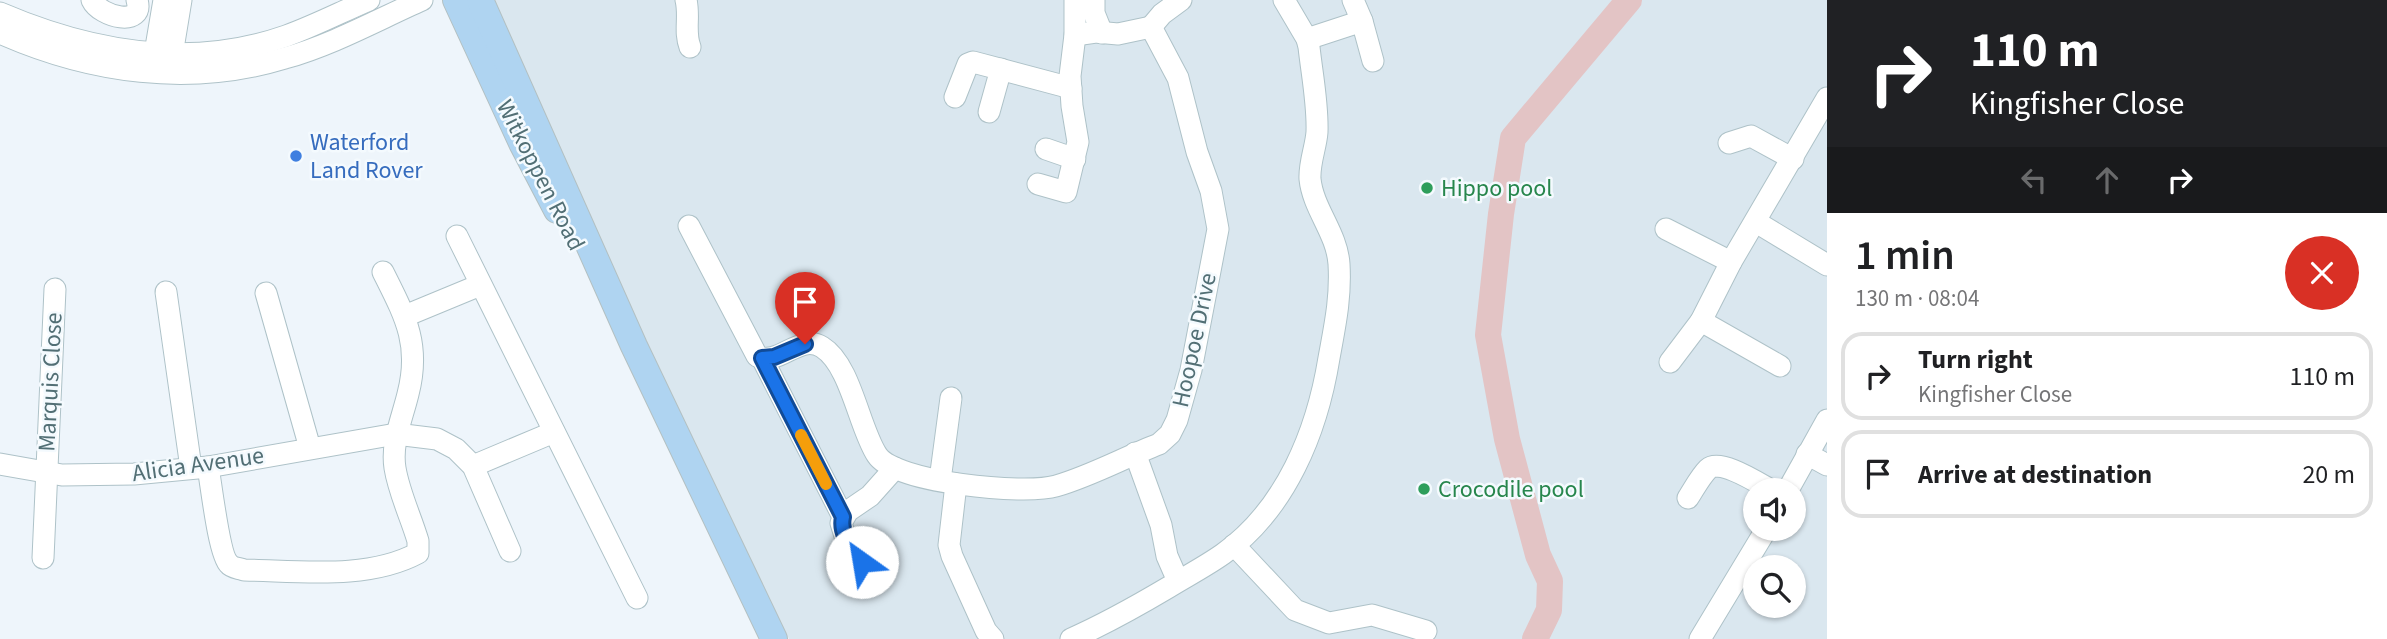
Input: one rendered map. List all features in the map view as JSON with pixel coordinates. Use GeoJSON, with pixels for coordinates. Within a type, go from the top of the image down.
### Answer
{"type":"FeatureCollection","features":[{"type":"Feature","properties":{"kind":"main road","name":"Witkoppen Road"},"geometry":{"type":"LineString","coordinates":[[456,0],[534,167],[634,346]]}},
{"type":"Feature","properties":{"kind":"main road","name":"Witkoppen Road"},"geometry":{"type":"LineString","coordinates":[[480,0],[634,346],[774,639]]}},
{"type":"Feature","properties":{"kind":"street"},"geometry":{"type":"LineString","coordinates":[[92,0],[101,11],[130,17],[139,8],[137,0]]}},
{"type":"Feature","properties":{"kind":"street"},"geometry":{"type":"LineString","coordinates":[[162,63],[164,0]]}},
{"type":"Feature","properties":{"kind":"street"},"geometry":{"type":"LineString","coordinates":[[162,63],[181,0]]}},
{"type":"Feature","properties":{"kind":"street"},"geometry":{"type":"LineString","coordinates":[[6,26],[77,62],[114,70],[253,45],[311,26],[369,0]]}},
{"type":"Feature","properties":{"kind":"street"},"geometry":{"type":"LineString","coordinates":[[162,63],[237,69],[285,59],[422,0]]}},
{"type":"Feature","properties":{"kind":"street"},"geometry":{"type":"LineString","coordinates":[[686,0],[690,47]]}},
{"type":"Feature","properties":{"kind":"street"},"geometry":{"type":"LineString","coordinates":[[1038,184],[1066,192],[1075,159],[1078,135],[1071,88],[1075,0]]}},
{"type":"Feature","properties":{"kind":"street"},"geometry":{"type":"LineString","coordinates":[[1075,35],[1098,11],[1118,34],[1151,27],[1162,14],[1181,0]]}},
{"type":"Feature","properties":{"kind":"street"},"geometry":{"type":"LineString","coordinates":[[1071,639],[1120,616],[1234,545],[1275,500],[1304,451],[1325,384],[1339,309],[1338,253],[1310,179],[1317,114],[1307,39],[1284,0]]}},
{"type":"Feature","properties":{"kind":"street"},"geometry":{"type":"LineString","coordinates":[[1353,0],[1373,61]]}},
{"type":"Feature","properties":{"kind":"street"},"geometry":{"type":"LineString","coordinates":[[1307,39],[1362,21]]}},
{"type":"Feature","properties":{"kind":"street","name":"Hoopoe Drive"},"geometry":{"type":"LineString","coordinates":[[895,468],[948,482],[1007,488],[1048,488],[1159,444],[1167,438],[1177,420],[1191,370],[1217,229],[1211,191],[1197,152],[1178,78],[1151,27]]}},
{"type":"Feature","properties":{"kind":"street"},"geometry":{"type":"LineString","coordinates":[[955,97],[970,62],[1071,88]]}},
{"type":"Feature","properties":{"kind":"street"},"geometry":{"type":"LineString","coordinates":[[989,113],[1001,69]]}},
{"type":"Feature","properties":{"kind":"street"},"geometry":{"type":"LineString","coordinates":[[1670,362],[1701,321],[1731,262],[1793,159],[1819,129],[1827,98]]}},
{"type":"Feature","properties":{"kind":"street"},"geometry":{"type":"LineString","coordinates":[[1729,143],[1751,136],[1793,159]]}},
{"type":"Feature","properties":{"kind":"street"},"geometry":{"type":"LineString","coordinates":[[1046,149],[1075,159]]}},
{"type":"Feature","properties":{"kind":"street"},"geometry":{"type":"LineString","coordinates":[[1756,222],[1827,265]]}},
{"type":"Feature","properties":{"kind":"street"},"geometry":{"type":"LineString","coordinates":[[689,226],[757,356],[774,357],[805,344],[818,345],[831,356],[845,378],[875,453],[884,463],[895,468],[870,496],[848,510],[841,523],[845,536],[873,580]]}},
{"type":"Feature","properties":{"kind":"street"},"geometry":{"type":"LineString","coordinates":[[1666,229],[1731,262]]}},
{"type":"Feature","properties":{"kind":"street"},"geometry":{"type":"LineString","coordinates":[[457,236],[637,598]]}},
{"type":"Feature","properties":{"kind":"street"},"geometry":{"type":"LineString","coordinates":[[166,292],[199,467],[225,558],[231,566],[244,570],[330,571],[379,567],[418,553],[418,541],[395,468],[396,434],[414,362],[411,336],[405,316],[383,272]]}},
{"type":"Feature","properties":{"kind":"street"},"geometry":{"type":"LineString","coordinates":[[405,316],[480,285]]}},
{"type":"Feature","properties":{"kind":"street","name":"Marquis Close"},"geometry":{"type":"LineString","coordinates":[[43,558],[55,289]]}},
{"type":"Feature","properties":{"kind":"street"},"geometry":{"type":"LineString","coordinates":[[266,293],[310,448]]}},
{"type":"Feature","properties":{"kind":"street"},"geometry":{"type":"LineString","coordinates":[[1701,321],[1780,366]]}},
{"type":"Feature","properties":{"kind":"street"},"geometry":{"type":"LineString","coordinates":[[762,358],[843,517]]}},
{"type":"Feature","properties":{"kind":"street"},"geometry":{"type":"LineString","coordinates":[[951,398],[948,482],[950,549],[986,631],[993,639]]}},
{"type":"Feature","properties":{"kind":"street"},"geometry":{"type":"LineString","coordinates":[[1794,478],[1827,420]]}},
{"type":"Feature","properties":{"kind":"street"},"geometry":{"type":"LineString","coordinates":[[510,551],[474,466],[554,432]]}},
{"type":"Feature","properties":{"kind":"street","name":"Alicia Avenue"},"geometry":{"type":"LineString","coordinates":[[0,464],[46,474],[114,475],[199,467],[396,434],[437,439],[456,449],[474,466]]}},
{"type":"Feature","properties":{"kind":"street"},"geometry":{"type":"LineString","coordinates":[[1136,453],[1161,525],[1167,556],[1178,581]]}},
{"type":"Feature","properties":{"kind":"street"},"geometry":{"type":"LineString","coordinates":[[1807,454],[1827,465]]}},
{"type":"Feature","properties":{"kind":"street"},"geometry":{"type":"LineString","coordinates":[[1688,498],[1709,468],[1726,467],[1748,478]]}},
{"type":"Feature","properties":{"kind":"street"},"geometry":{"type":"LineString","coordinates":[[1700,639],[1759,541]]}},
{"type":"Feature","properties":{"kind":"street"},"geometry":{"type":"LineString","coordinates":[[1234,545],[1295,610],[1329,623],[1372,615],[1426,631]]}},
{"type":"Feature","properties":{"kind":"shaded area"},"geometry":{"type":"Polygon","coordinates":[[[480,0],[1827,0],[1827,639],[789,639],[480,0]]]}},
{"type":"Feature","properties":{"kind":"waterway"},"geometry":{"type":"LineString","coordinates":[[1535,639],[1549,610],[1550,581],[1538,555],[1507,439],[1488,335],[1501,214],[1513,138],[1629,0]]}},
{"type":"Feature","properties":{"kind":"slow traffic"},"geometry":{"type":"LineString","coordinates":[[801,435],[826,484]]}},
{"type":"Feature","properties":{"kind":"place","name":"Waterford Land Rover"},"geometry":{"type":"Point","coordinates":[296,156]}},
{"type":"Feature","properties":{"kind":"place","name":"Hippo pool"},"geometry":{"type":"Point","coordinates":[1427,188]}},
{"type":"Feature","properties":{"kind":"place","name":"Crocodile pool"},"geometry":{"type":"Point","coordinates":[1424,489]}},
{"type":"Feature","properties":{"kind":"route"},"geometry":{"type":"LineString","coordinates":[[805,344],[774,357],[762,358],[843,517],[841,523],[845,536],[862,562]]}}]}
